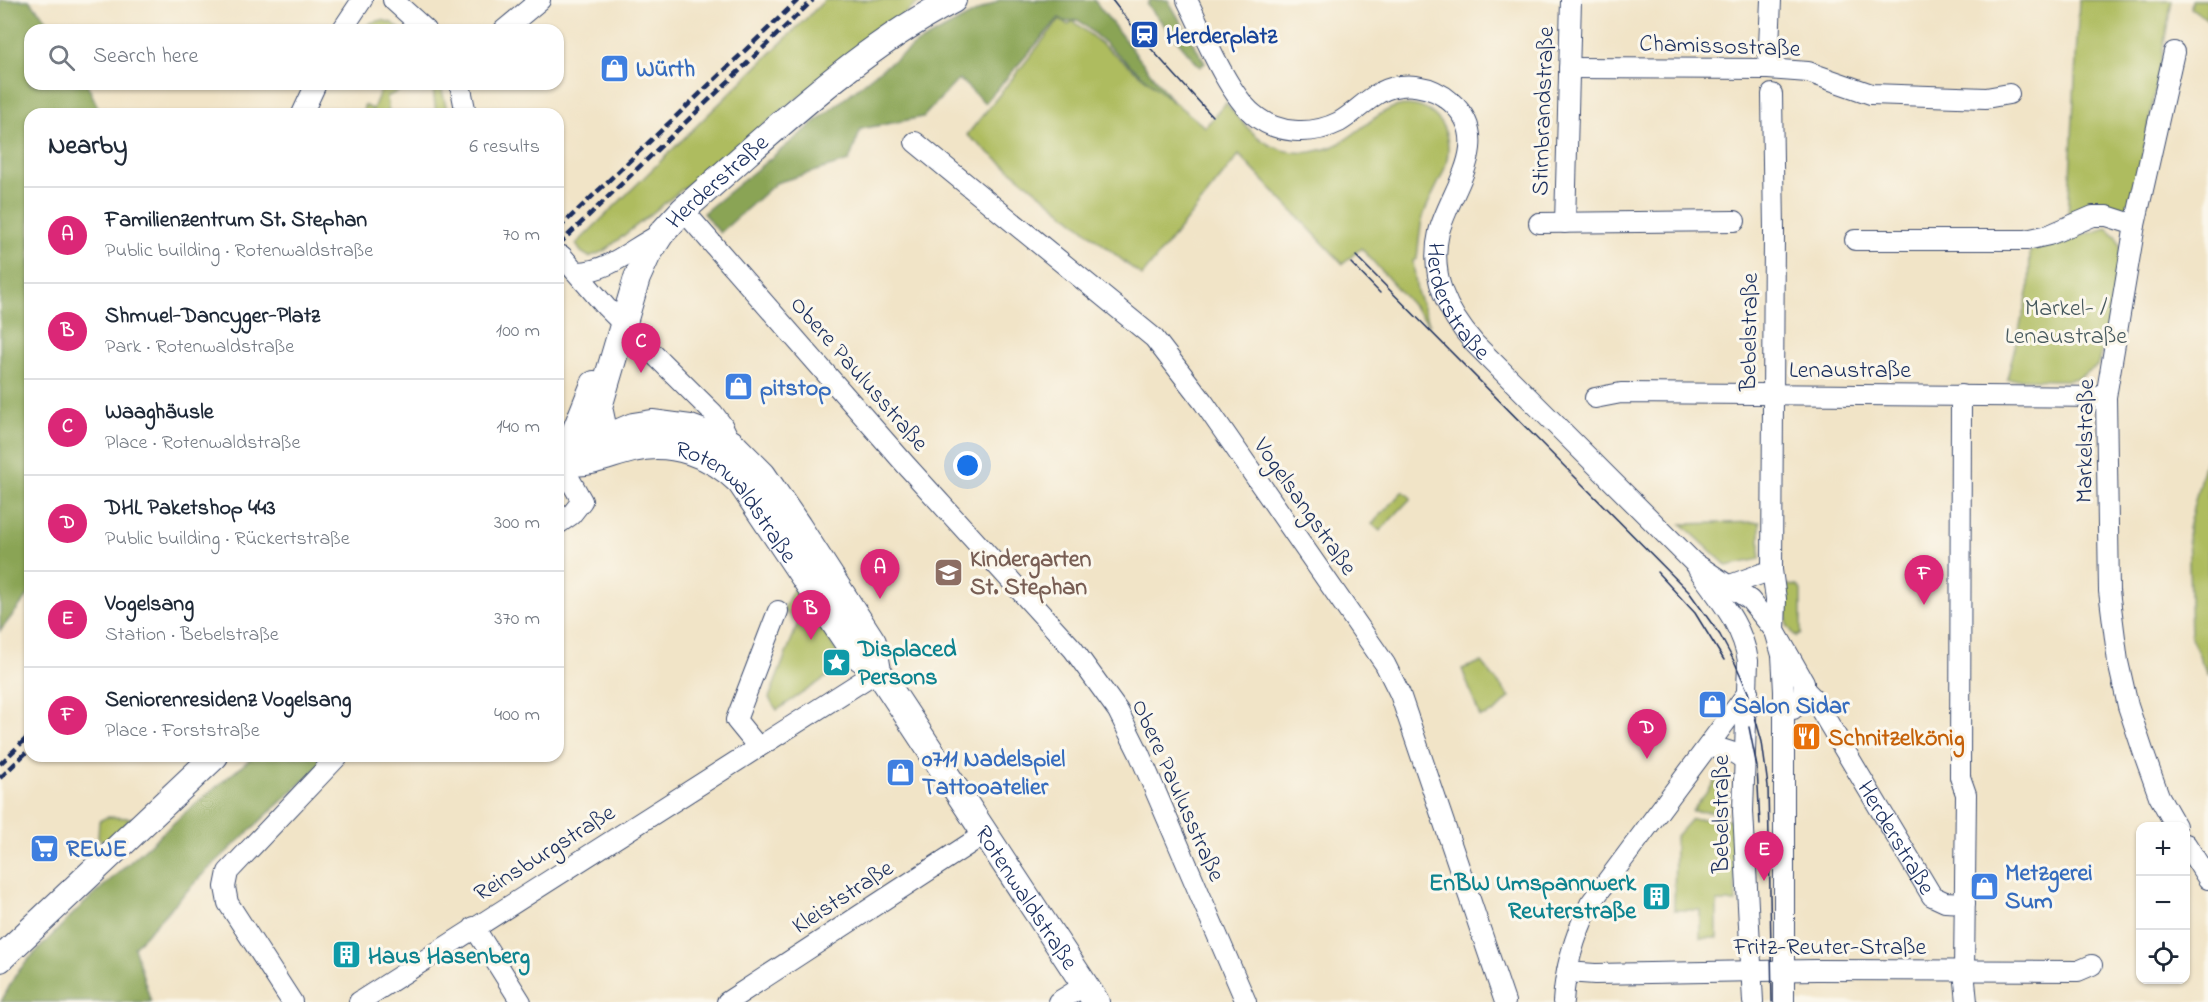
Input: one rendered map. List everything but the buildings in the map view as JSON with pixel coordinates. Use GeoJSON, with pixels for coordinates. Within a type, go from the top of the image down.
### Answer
{"type":"FeatureCollection","features":[{"type":"Feature","properties":{"kind":"main road","name":"Herderstraße"},"geometry":{"type":"LineString","coordinates":[[604,433],[599,407],[611,363],[637,278],[661,234],[683,210],[864,57],[902,29],[947,2]]}},
{"type":"Feature","properties":{"kind":"main road"},"geometry":{"type":"LineString","coordinates":[[565,469],[570,444],[594,385],[601,372],[611,363]]}},
{"type":"Feature","properties":{"kind":"main road","name":"Rotenwaldstraße"},"geometry":{"type":"LineString","coordinates":[[565,469],[604,433],[652,423],[672,424],[708,433],[731,444],[763,476],[789,533]]}},
{"type":"Feature","properties":{"kind":"main road"},"geometry":{"type":"LineString","coordinates":[[604,433],[636,448]]}},
{"type":"Feature","properties":{"kind":"main road","name":"Rotenwaldstraße"},"geometry":{"type":"LineString","coordinates":[[565,469],[636,448],[674,448],[695,453],[726,468],[755,501],[789,533],[873,642],[878,671],[1090,993]]}},
{"type":"Feature","properties":{"kind":"main road"},"geometry":{"type":"LineString","coordinates":[[0,959],[209,762]]}},
{"type":"Feature","properties":{"kind":"street"},"geometry":{"type":"LineString","coordinates":[[346,24],[362,0]]}},
{"type":"Feature","properties":{"kind":"street"},"geometry":{"type":"LineString","coordinates":[[393,0],[419,24]]}},
{"type":"Feature","properties":{"kind":"street"},"geometry":{"type":"LineString","coordinates":[[511,24],[540,0]]}},
{"type":"Feature","properties":{"kind":"street","name":"Herderstraße"},"geometry":{"type":"LineString","coordinates":[[1187,0],[1239,98],[1253,115],[1269,125],[1300,132],[1318,129],[1338,122],[1379,93],[1409,85],[1435,92],[1453,104],[1468,127],[1471,142],[1465,172],[1439,232],[1437,252],[1439,284],[1449,310],[1475,344],[1693,562]]}},
{"type":"Feature","properties":{"kind":"street","name":"Stirnbrandstraße"},"geometry":{"type":"LineString","coordinates":[[1565,223],[1571,0]]}},
{"type":"Feature","properties":{"kind":"street"},"geometry":{"type":"LineString","coordinates":[[1767,69],[1771,0]]}},
{"type":"Feature","properties":{"kind":"street","name":"Markelstraße"},"geometry":{"type":"LineString","coordinates":[[2174,52],[2135,225],[2106,397],[2109,591],[2118,662],[2128,706],[2145,757],[2159,796],[2174,822]]}},
{"type":"Feature","properties":{"kind":"street","name":"Chamissostraße"},"geometry":{"type":"LineString","coordinates":[[1569,68],[1767,69],[1808,72],[1871,94],[1986,98],[2009,94]]}},
{"type":"Feature","properties":{"kind":"street"},"geometry":{"type":"LineString","coordinates":[[305,108],[313,90]]}},
{"type":"Feature","properties":{"kind":"street"},"geometry":{"type":"LineString","coordinates":[[461,90],[465,108]]}},
{"type":"Feature","properties":{"kind":"street","name":"Bebelstraße"},"geometry":{"type":"LineString","coordinates":[[1772,94],[1774,231],[1772,570],[1776,599],[1775,631],[1782,655],[1785,708],[1784,1002]]}},
{"type":"Feature","properties":{"kind":"street","name":"Vogelsangstraße"},"geometry":{"type":"LineString","coordinates":[[915,142],[1154,338],[1204,403],[1385,664],[1400,694],[1505,1002]]}},
{"type":"Feature","properties":{"kind":"street","name":"Obere Paulusstraße"},"geometry":{"type":"LineString","coordinates":[[683,210],[904,464],[1073,649],[1098,682],[1118,711],[1139,753],[1246,1002]]}},
{"type":"Feature","properties":{"kind":"street"},"geometry":{"type":"LineString","coordinates":[[1855,240],[2026,240],[2049,235],[2093,216],[2107,216],[2135,225]]}},
{"type":"Feature","properties":{"kind":"street"},"geometry":{"type":"LineString","coordinates":[[1539,223],[1735,221]]}},
{"type":"Feature","properties":{"kind":"street"},"geometry":{"type":"LineString","coordinates":[[578,272],[590,272],[613,264],[642,243],[661,234]]}},
{"type":"Feature","properties":{"kind":"street","name":"Rotenwaldstraße"},"geometry":{"type":"LineString","coordinates":[[564,258],[624,324],[713,414],[722,425],[731,444]]}},
{"type":"Feature","properties":{"kind":"street","name":"Lenaustraße"},"geometry":{"type":"LineString","coordinates":[[1595,398],[1621,393],[2106,397]]}},
{"type":"Feature","properties":{"kind":"street"},"geometry":{"type":"LineString","coordinates":[[1961,395],[1960,777],[1966,795],[1964,971],[1967,1002]]}},
{"type":"Feature","properties":{"kind":"street"},"geometry":{"type":"LineString","coordinates":[[564,520],[582,501],[565,469]]}},
{"type":"Feature","properties":{"kind":"street","name":"Bebelstraße"},"geometry":{"type":"LineString","coordinates":[[1693,562],[1724,592],[1746,644],[1748,692],[1743,811],[1754,1002]]}},
{"type":"Feature","properties":{"kind":"street"},"geometry":{"type":"LineString","coordinates":[[1724,592],[1772,570]]}},
{"type":"Feature","properties":{"kind":"street","name":"Herderstraße"},"geometry":{"type":"LineString","coordinates":[[1724,592],[1750,600],[1775,631],[1799,670],[1805,690],[1814,699],[1932,896],[1945,902],[1965,903]]}},
{"type":"Feature","properties":{"kind":"street"},"geometry":{"type":"LineString","coordinates":[[758,747],[736,720],[777,611]]}},
{"type":"Feature","properties":{"kind":"street","name":"Reinsburgstraße"},"geometry":{"type":"LineString","coordinates":[[359,1002],[878,671]]}},
{"type":"Feature","properties":{"kind":"street"},"geometry":{"type":"LineString","coordinates":[[1785,708],[1793,709],[1800,704],[1805,690]]}},
{"type":"Feature","properties":{"kind":"street"},"geometry":{"type":"LineString","coordinates":[[1563,1002],[1567,972],[1578,930],[1590,904],[1748,692]]}},
{"type":"Feature","properties":{"kind":"street"},"geometry":{"type":"LineString","coordinates":[[1709,745],[1734,753],[1745,760]]}},
{"type":"Feature","properties":{"kind":"street"},"geometry":{"type":"LineString","coordinates":[[292,1002],[228,903],[225,887],[228,872],[332,762]]}},
{"type":"Feature","properties":{"kind":"street","name":"Kleiststraße"},"geometry":{"type":"LineString","coordinates":[[727,1002],[986,833]]}},
{"type":"Feature","properties":{"kind":"street"},"geometry":{"type":"LineString","coordinates":[[2190,850],[2208,879]]}},
{"type":"Feature","properties":{"kind":"street"},"geometry":{"type":"LineString","coordinates":[[474,927],[521,1002]]}},
{"type":"Feature","properties":{"kind":"street","name":"Fritz-Reuter-Straße"},"geometry":{"type":"LineString","coordinates":[[1567,972],[1595,974],[1785,970],[2078,971],[2092,965]]}},
{"type":"Feature","properties":{"kind":"street"},"geometry":{"type":"LineString","coordinates":[[1058,1002],[1090,993]]}},
{"type":"Feature","properties":{"kind":"green space"},"geometry":{"type":"Polygon","coordinates":[[[0,0],[29,0],[51,24],[24,24],[24,90],[90,90],[98,108],[24,108],[24,601],[0,631],[0,0]]]}},
{"type":"Feature","properties":{"kind":"green space"},"geometry":{"type":"Polygon","coordinates":[[[825,0],[922,0],[604,251],[589,257],[581,252],[576,244],[825,0]]]}},
{"type":"Feature","properties":{"kind":"green space"},"geometry":{"type":"Polygon","coordinates":[[[999,0],[1094,0],[1173,102],[1078,20],[1066,22],[1059,18],[985,103],[959,79],[923,117],[861,129],[849,161],[776,183],[720,233],[703,213],[876,73],[918,43],[999,0]]]}},
{"type":"Feature","properties":{"kind":"green space"},"geometry":{"type":"Polygon","coordinates":[[[1150,0],[1168,0],[1205,63],[1200,67],[1147,5],[1150,0]]]}},
{"type":"Feature","properties":{"kind":"green space"},"geometry":{"type":"Polygon","coordinates":[[[2079,0],[2172,0],[2132,214],[2096,208],[2068,216],[2079,0]]]}},
{"type":"Feature","properties":{"kind":"green space"},"geometry":{"type":"Polygon","coordinates":[[[2192,0],[2208,0],[2208,20],[2191,8],[2192,0]]]}},
{"type":"Feature","properties":{"kind":"green space"},"geometry":{"type":"Polygon","coordinates":[[[1060,19],[1068,25],[1073,21],[1205,127],[1226,103],[1252,133],[1284,151],[1311,152],[1332,147],[1386,111],[1398,106],[1409,105],[1429,111],[1443,127],[1448,150],[1442,174],[1424,214],[1417,259],[1413,261],[1417,292],[1430,325],[1361,248],[1343,264],[1239,155],[1142,276],[967,135],[1060,19]]]}},
{"type":"Feature","properties":{"kind":"green space"},"geometry":{"type":"Polygon","coordinates":[[[382,20],[393,24],[369,24],[382,20]]]}},
{"type":"Feature","properties":{"kind":"green space"},"geometry":{"type":"Polygon","coordinates":[[[381,90],[401,90],[387,97],[388,108],[373,108],[381,90]]]}},
{"type":"Feature","properties":{"kind":"green space"},"geometry":{"type":"Polygon","coordinates":[[[433,90],[442,90],[446,108],[435,108],[433,90]]]}},
{"type":"Feature","properties":{"kind":"green space","name":"Markel- / Lenaustraße"},"geometry":{"type":"Polygon","coordinates":[[[2107,228],[2117,237],[2121,249],[2108,331],[2097,366],[2078,378],[2066,380],[2007,379],[2029,289],[2030,251],[2107,228]]]}},
{"type":"Feature","properties":{"kind":"green space"},"geometry":{"type":"Polygon","coordinates":[[[2208,449],[2208,676],[2191,637],[2188,528],[2208,449]]]}},
{"type":"Feature","properties":{"kind":"green space"},"geometry":{"type":"Polygon","coordinates":[[[1403,491],[1411,498],[1380,531],[1372,524],[1403,491]]]}},
{"type":"Feature","properties":{"kind":"green space"},"geometry":{"type":"Polygon","coordinates":[[[1760,522],[1760,559],[1727,566],[1682,524],[1760,522]]]}},
{"type":"Feature","properties":{"kind":"green space"},"geometry":{"type":"Polygon","coordinates":[[[1787,585],[1797,586],[1801,590],[1801,634],[1796,637],[1787,625],[1787,585]]]}},
{"type":"Feature","properties":{"kind":"green space"},"geometry":{"type":"Polygon","coordinates":[[[795,586],[841,658],[842,667],[777,710],[769,698],[798,623],[783,610],[795,586]]]}},
{"type":"Feature","properties":{"kind":"green space"},"geometry":{"type":"Polygon","coordinates":[[[1481,662],[1510,697],[1495,712],[1480,717],[1462,669],[1481,662]]]}},
{"type":"Feature","properties":{"kind":"green space"},"geometry":{"type":"Polygon","coordinates":[[[247,762],[324,762],[204,873],[134,947],[151,1002],[1,1002],[16,974],[29,959],[77,910],[188,810],[247,762]]]}},
{"type":"Feature","properties":{"kind":"green space"},"geometry":{"type":"Polygon","coordinates":[[[1726,768],[1728,773],[1726,813],[1692,811],[1726,768]]]}},
{"type":"Feature","properties":{"kind":"green space"},"geometry":{"type":"Polygon","coordinates":[[[107,817],[132,818],[105,844],[98,837],[99,821],[107,817]]]}},
{"type":"Feature","properties":{"kind":"green space"},"geometry":{"type":"Polygon","coordinates":[[[1691,819],[1733,819],[1736,902],[1717,902],[1717,938],[1700,938],[1700,910],[1674,910],[1675,837],[1691,819]]]}},
{"type":"Feature","properties":{"kind":"tram line"},"geometry":{"type":"LineString","coordinates":[[1112,0],[1144,41],[1212,116]]}},
{"type":"Feature","properties":{"kind":"tram line"},"geometry":{"type":"LineString","coordinates":[[1356,256],[1689,592],[1720,635],[1748,692],[1762,742],[1768,786],[1772,1002]]}},
{"type":"Feature","properties":{"kind":"tram line"},"geometry":{"type":"LineString","coordinates":[[1351,263],[1380,293]]}},
{"type":"Feature","properties":{"kind":"tram line"},"geometry":{"type":"LineString","coordinates":[[1657,572],[1695,613],[1724,660]]}},
{"type":"Feature","properties":{"kind":"tram line"},"geometry":{"type":"LineString","coordinates":[[1749,727],[1757,767],[1760,825]]}},
{"type":"Feature","properties":{"kind":"railway"},"geometry":{"type":"LineString","coordinates":[[564,223],[798,0]]}},
{"type":"Feature","properties":{"kind":"railway"},"geometry":{"type":"LineString","coordinates":[[564,239],[813,0]]}},
{"type":"Feature","properties":{"kind":"railway"},"geometry":{"type":"LineString","coordinates":[[0,764],[24,741]]}},
{"type":"Feature","properties":{"kind":"railway"},"geometry":{"type":"LineString","coordinates":[[0,778],[24,755]]}},
{"type":"Feature","properties":{"kind":"place","name":"Herderplatz"},"geometry":{"type":"Point","coordinates":[1145,35]}},
{"type":"Feature","properties":{"kind":"place","name":"Würth"},"geometry":{"type":"Point","coordinates":[615,68]}},
{"type":"Feature","properties":{"kind":"place","name":"Waaghäusle"},"geometry":{"type":"Point","coordinates":[641,373]}},
{"type":"Feature","properties":{"kind":"place","name":"pitstop"},"geometry":{"type":"Point","coordinates":[739,387]}},
{"type":"Feature","properties":{"kind":"place","name":"Kindergarten St. Stephan"},"geometry":{"type":"Point","coordinates":[949,572]}},
{"type":"Feature","properties":{"kind":"place","name":"Familienzentrum St. Stephan"},"geometry":{"type":"Point","coordinates":[880,599]}},
{"type":"Feature","properties":{"kind":"place","name":"Seniorenresidenz Vogelsang"},"geometry":{"type":"Point","coordinates":[1924,605]}},
{"type":"Feature","properties":{"kind":"place","name":"Shmuel-Dancyger-Platz"},"geometry":{"type":"Point","coordinates":[811,640]}},
{"type":"Feature","properties":{"kind":"place","name":"Displaced Persons"},"geometry":{"type":"Point","coordinates":[837,662]}},
{"type":"Feature","properties":{"kind":"place","name":"Salon Sidar"},"geometry":{"type":"Point","coordinates":[1712,705]}},
{"type":"Feature","properties":{"kind":"place","name":"Schnitzelkönig"},"geometry":{"type":"Point","coordinates":[1807,737]}},
{"type":"Feature","properties":{"kind":"place","name":"DHL Paketshop 443"},"geometry":{"type":"Point","coordinates":[1647,759]}},
{"type":"Feature","properties":{"kind":"place","name":"0711 Nadelspiel Tattooatelier"},"geometry":{"type":"Point","coordinates":[901,772]}},
{"type":"Feature","properties":{"kind":"place","name":"REWE"},"geometry":{"type":"Point","coordinates":[45,848]}},
{"type":"Feature","properties":{"kind":"place","name":"Vogelsang"},"geometry":{"type":"Point","coordinates":[1764,881]}},
{"type":"Feature","properties":{"kind":"place","name":"Metzgerei Sum"},"geometry":{"type":"Point","coordinates":[1984,886]}},
{"type":"Feature","properties":{"kind":"place","name":"EnBW Umspannwerk Reuterstraße"},"geometry":{"type":"Point","coordinates":[1657,896]}},
{"type":"Feature","properties":{"kind":"place","name":"Haus Hasenberg"},"geometry":{"type":"Point","coordinates":[347,955]}}]}
